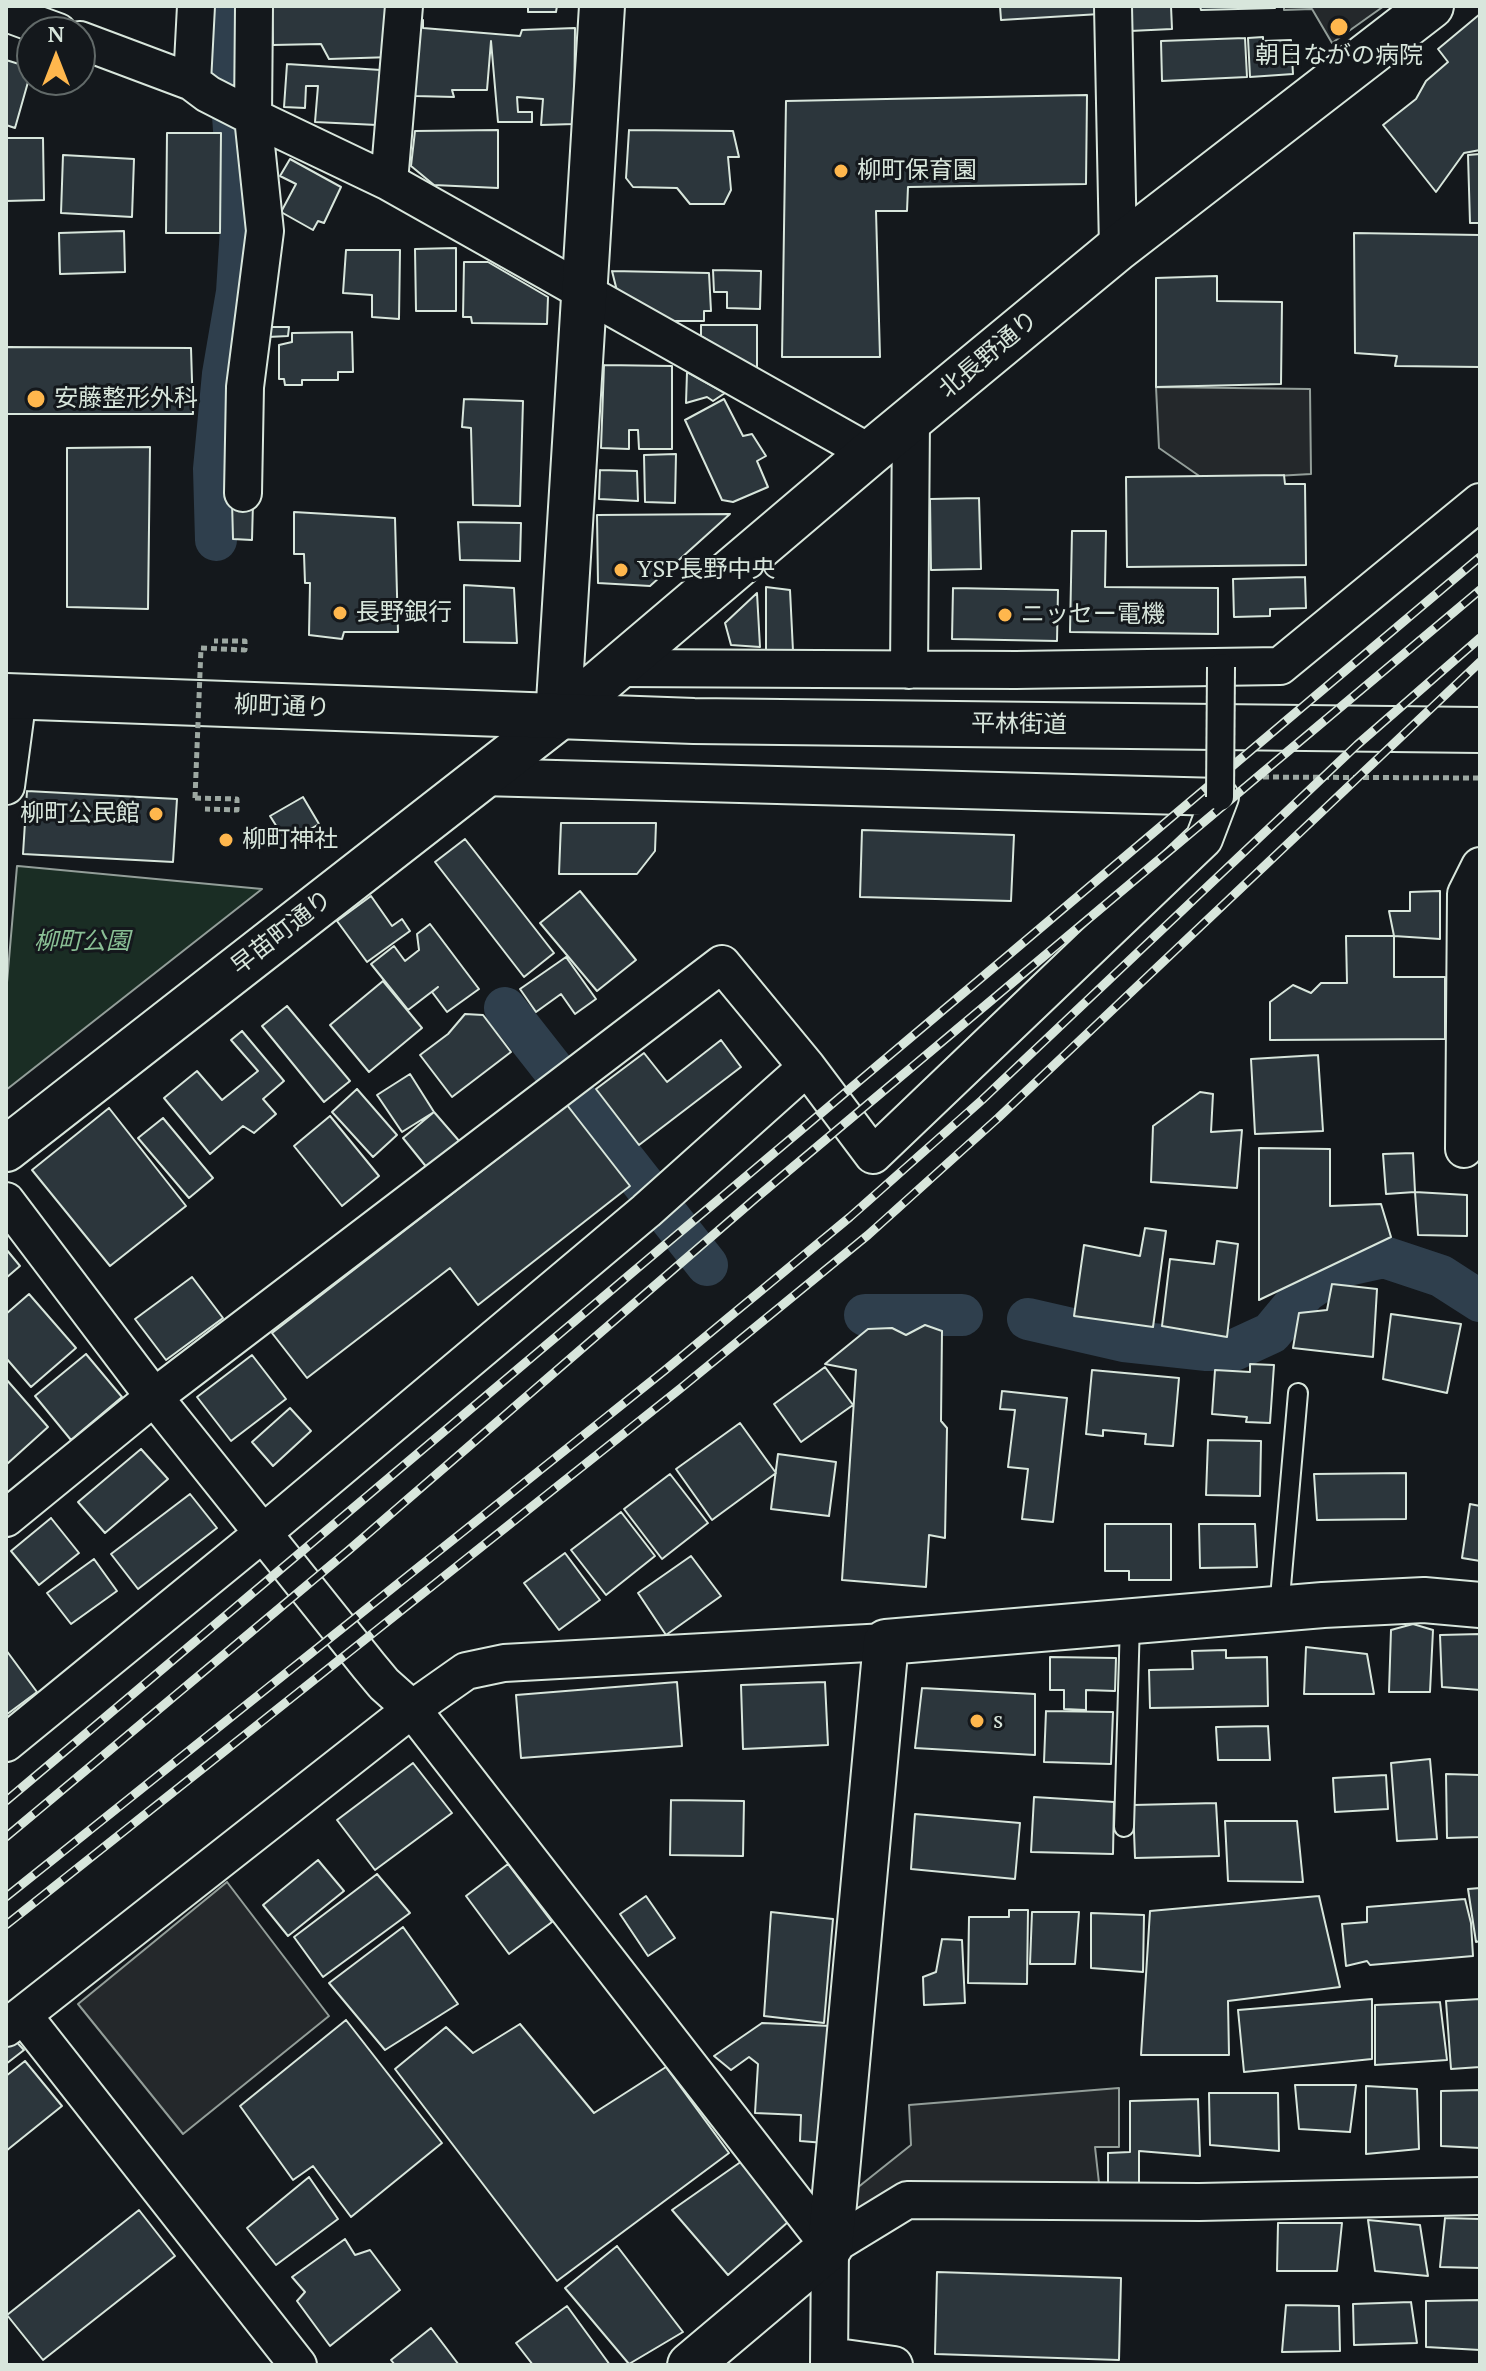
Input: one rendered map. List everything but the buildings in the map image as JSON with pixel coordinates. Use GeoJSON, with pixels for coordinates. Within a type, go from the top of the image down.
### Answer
{"type":"FeatureCollection","features":[{"type":"Feature","properties":{"kind":"main road"},"geometry":{"type":"LineString","coordinates":[[558,718],[602,6]]}},
{"type":"Feature","properties":{"kind":"main road","name":"北長野通り"},"geometry":{"type":"LineString","coordinates":[[558,718],[870,453],[1118,248],[1431,6]]}},
{"type":"Feature","properties":{"kind":"main road","name":"柳町通り"},"geometry":{"type":"LineString","coordinates":[[12,696],[558,718]]}},
{"type":"Feature","properties":{"kind":"main road","name":"平林街道"},"geometry":{"type":"LineString","coordinates":[[558,718],[1480,730]]}},
{"type":"Feature","properties":{"kind":"main road","name":"早苗町通り"},"geometry":{"type":"LineString","coordinates":[[6,1149],[558,718]]}},
{"type":"Feature","properties":{"kind":"main road"},"geometry":{"type":"LineString","coordinates":[[690,2365],[830,2247],[886,1642],[1279,1609],[1424,1600],[1480,1605]]}},
{"type":"Feature","properties":{"kind":"street"},"geometry":{"type":"LineString","coordinates":[[196,6],[200,88]]}},
{"type":"Feature","properties":{"kind":"street"},"geometry":{"type":"LineString","coordinates":[[243,493],[245,387],[265,231],[247,114],[254,6]]}},
{"type":"Feature","properties":{"kind":"street"},"geometry":{"type":"LineString","coordinates":[[389,182],[404,6]]}},
{"type":"Feature","properties":{"kind":"street"},"geometry":{"type":"LineString","coordinates":[[1113,6],[1118,248]]}},
{"type":"Feature","properties":{"kind":"street"},"geometry":{"type":"LineString","coordinates":[[96,46],[200,88],[389,182],[870,453]]}},
{"type":"Feature","properties":{"kind":"street"},"geometry":{"type":"LineString","coordinates":[[909,670],[911,419]]}},
{"type":"Feature","properties":{"kind":"street"},"geometry":{"type":"LineString","coordinates":[[620,668],[909,670],[1280,666],[1480,502]]}},
{"type":"Feature","properties":{"kind":"street"},"geometry":{"type":"LineString","coordinates":[[6,1518],[154,1397],[722,964],[807,1067],[873,1155],[1204,839],[1220,797],[1221,667]]}},
{"type":"Feature","properties":{"kind":"street"},"geometry":{"type":"LineString","coordinates":[[6,786],[12,696]]}},
{"type":"Feature","properties":{"kind":"street"},"geometry":{"type":"LineString","coordinates":[[482,777],[1220,797]]}},
{"type":"Feature","properties":{"kind":"street"},"geometry":{"type":"LineString","coordinates":[[1464,1149],[1472,984],[1466,894],[1480,866]]}},
{"type":"Feature","properties":{"kind":"street"},"geometry":{"type":"LineString","coordinates":[[6,1743],[263,1533],[657,1201],[807,1067]]}},
{"type":"Feature","properties":{"kind":"street"},"geometry":{"type":"LineString","coordinates":[[6,1201],[154,1397],[384,1684],[412,1709],[830,2247],[829,2361],[894,2365]]}},
{"type":"Feature","properties":{"kind":"street"},"geometry":{"type":"LineString","coordinates":[[298,2365],[15,2021],[412,1709],[466,1671],[504,1663],[886,1642]]}},
{"type":"Feature","properties":{"kind":"street"},"geometry":{"type":"LineString","coordinates":[[830,2247],[907,2200],[1199,2202],[1480,2196]]}},
{"type":"Feature","properties":{"kind":"lane"},"geometry":{"type":"LineString","coordinates":[[1279,1609],[1298,1393]]}},
{"type":"Feature","properties":{"kind":"lane"},"geometry":{"type":"LineString","coordinates":[[1124,1827],[1130,1622]]}},
{"type":"Feature","properties":{"kind":"path"},"geometry":{"type":"LineString","coordinates":[[205,809],[237,810],[237,799],[195,798],[201,648],[245,650],[245,641],[214,641]]}},
{"type":"Feature","properties":{"kind":"green space","name":"柳町公園"},"geometry":{"type":"Polygon","coordinates":[[[17,866],[262,889],[6,1090],[6,994],[17,866]]]}},
{"type":"Feature","properties":{"kind":"shaded area","name":"朝日ながの病院"},"geometry":{"type":"Polygon","coordinates":[[[1284,6],[1384,6],[1332,43],[1312,9],[1284,10],[1284,6]]]}},
{"type":"Feature","properties":{"kind":"shaded area"},"geometry":{"type":"Polygon","coordinates":[[[1156,387],[1310,389],[1311,474],[1205,480],[1159,448],[1156,387]]]}},
{"type":"Feature","properties":{"kind":"shaded area"},"geometry":{"type":"Polygon","coordinates":[[[227,1882],[329,2016],[183,2134],[78,2004],[227,1882]]]}},
{"type":"Feature","properties":{"kind":"shaded area"},"geometry":{"type":"Polygon","coordinates":[[[1119,2088],[1119,2147],[1095,2147],[1100,2192],[854,2212],[852,2192],[911,2145],[909,2105],[1119,2088]]]}},
{"type":"Feature","properties":{"kind":"waterway"},"geometry":{"type":"LineString","coordinates":[[216,540],[214,469],[223,374],[237,292],[241,229],[229,59],[233,6]]}},
{"type":"Feature","properties":{"kind":"waterway"},"geometry":{"type":"LineString","coordinates":[[505,1008],[707,1265]]}},
{"type":"Feature","properties":{"kind":"waterway"},"geometry":{"type":"LineString","coordinates":[[1028,1319],[1124,1341],[1234,1350],[1271,1333],[1305,1292],[1343,1266],[1384,1257],[1441,1276],[1480,1301]]}},
{"type":"Feature","properties":{"kind":"waterway"},"geometry":{"type":"LineString","coordinates":[[865,1315],[962,1315]]}},
{"type":"Feature","properties":{"kind":"railway"},"geometry":{"type":"LineString","coordinates":[[6,1801],[1480,557]]}},
{"type":"Feature","properties":{"kind":"railway"},"geometry":{"type":"LineString","coordinates":[[6,1837],[349,1550],[756,1198],[1480,590]]}},
{"type":"Feature","properties":{"kind":"railway"},"geometry":{"type":"LineString","coordinates":[[6,1897],[664,1371],[850,1217],[982,1100],[1357,745],[1480,638]]}},
{"type":"Feature","properties":{"kind":"railway"},"geometry":{"type":"LineString","coordinates":[[6,1925],[681,1388],[868,1235],[998,1118],[1480,662]]}},
{"type":"Feature","properties":{"kind":"place","name":"朝日ながの病院"},"geometry":{"type":"Point","coordinates":[1339,27]}},
{"type":"Feature","properties":{"kind":"place","name":"柳町保育園"},"geometry":{"type":"Point","coordinates":[841,171]}},
{"type":"Feature","properties":{"kind":"place","name":"安藤整形外科"},"geometry":{"type":"Point","coordinates":[36,399]}},
{"type":"Feature","properties":{"kind":"place","name":"YSP長野中央"},"geometry":{"type":"Point","coordinates":[621,570]}},
{"type":"Feature","properties":{"kind":"place","name":"長野銀行"},"geometry":{"type":"Point","coordinates":[340,613]}},
{"type":"Feature","properties":{"kind":"place","name":"ニッセー電機"},"geometry":{"type":"Point","coordinates":[1005,615]}},
{"type":"Feature","properties":{"kind":"place","name":"柳町公民館"},"geometry":{"type":"Point","coordinates":[156,814]}},
{"type":"Feature","properties":{"kind":"place","name":"柳町神社"},"geometry":{"type":"Point","coordinates":[226,840]}},
{"type":"Feature","properties":{"kind":"place","name":"s"},"geometry":{"type":"Point","coordinates":[977,1721]}}]}
